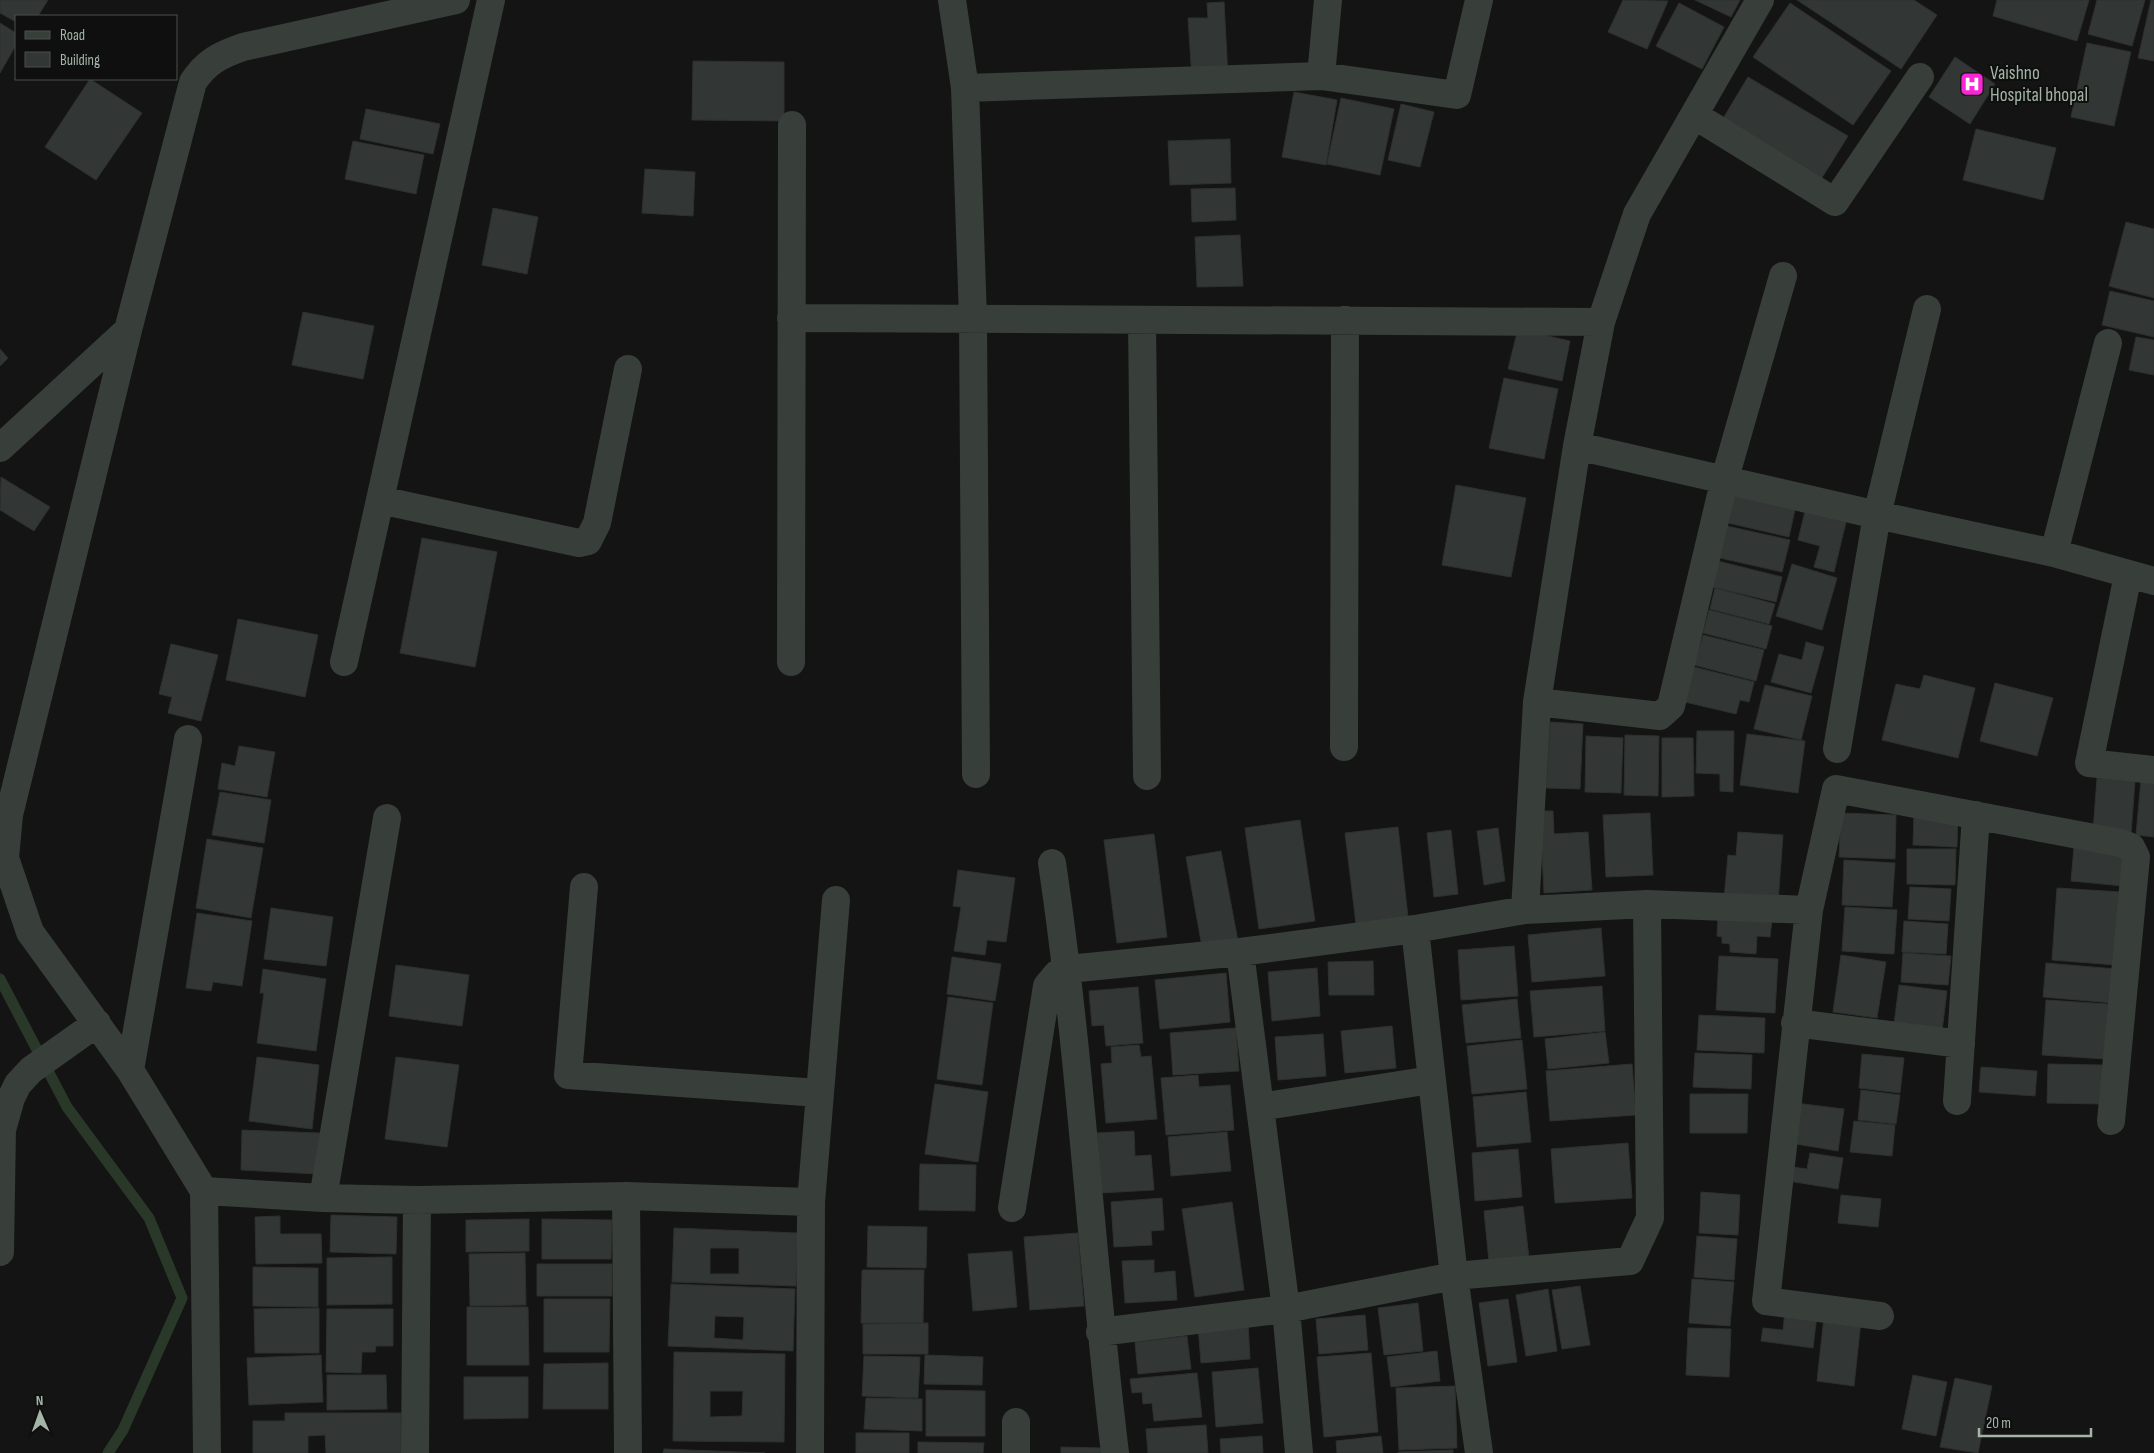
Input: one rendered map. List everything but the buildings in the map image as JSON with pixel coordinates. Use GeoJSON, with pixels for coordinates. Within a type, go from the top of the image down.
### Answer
{"type":"FeatureCollection","features":[{"type":"Feature","properties":{"kind":"street"},"geometry":{"type":"LineString","coordinates":[[207,1453],[204,1191],[130,1070],[30,932],[5,858],[9,815],[128,330],[193,82],[203,68],[220,54],[456,0]]}},
{"type":"Feature","properties":{"kind":"street"},"geometry":{"type":"LineString","coordinates":[[344,662],[491,0]]}},
{"type":"Feature","properties":{"kind":"street"},"geometry":{"type":"LineString","coordinates":[[952,0],[965,88],[973,318],[976,774]]}},
{"type":"Feature","properties":{"kind":"street"},"geometry":{"type":"LineString","coordinates":[[1321,76],[1328,0]]}},
{"type":"Feature","properties":{"kind":"street"},"geometry":{"type":"LineString","coordinates":[[965,88],[1321,76],[1457,95],[1479,0]]}},
{"type":"Feature","properties":{"kind":"street"},"geometry":{"type":"LineString","coordinates":[[1525,910],[1537,702],[1577,446],[1601,322],[1638,214],[1760,0]]}},
{"type":"Feature","properties":{"kind":"street"},"geometry":{"type":"LineString","coordinates":[[1694,115],[1835,202],[1920,77]]}},
{"type":"Feature","properties":{"kind":"street"},"geometry":{"type":"LineString","coordinates":[[791,662],[792,126]]}},
{"type":"Feature","properties":{"kind":"street"},"geometry":{"type":"LineString","coordinates":[[1537,702],[1660,716],[1671,706],[1725,478],[1783,276]]}},
{"type":"Feature","properties":{"kind":"street"},"geometry":{"type":"LineString","coordinates":[[1837,750],[1877,515],[1927,309]]}},
{"type":"Feature","properties":{"kind":"street"},"geometry":{"type":"LineString","coordinates":[[792,318],[1601,322]]}},
{"type":"Feature","properties":{"kind":"street"},"geometry":{"type":"LineString","coordinates":[[1142,320],[1147,776]]}},
{"type":"Feature","properties":{"kind":"street"},"geometry":{"type":"LineString","coordinates":[[1344,747],[1345,320]]}},
{"type":"Feature","properties":{"kind":"street"},"geometry":{"type":"LineString","coordinates":[[0,448],[128,330]]}},
{"type":"Feature","properties":{"kind":"street"},"geometry":{"type":"LineString","coordinates":[[2054,553],[2108,343]]}},
{"type":"Feature","properties":{"kind":"street"},"geometry":{"type":"LineString","coordinates":[[380,500],[579,543],[588,541],[597,523],[628,369]]}},
{"type":"Feature","properties":{"kind":"street"},"geometry":{"type":"LineString","coordinates":[[1577,446],[1725,478],[1877,515],[2054,553],[2154,581]]}},
{"type":"Feature","properties":{"kind":"street"},"geometry":{"type":"LineString","coordinates":[[2128,575],[2089,763],[2154,770]]}},
{"type":"Feature","properties":{"kind":"street"},"geometry":{"type":"LineString","coordinates":[[130,1070],[188,739]]}},
{"type":"Feature","properties":{"kind":"street"},"geometry":{"type":"LineString","coordinates":[[1880,1316],[1766,1301],[1795,1023],[1809,910],[1836,789],[2121,843],[2131,847],[2136,857],[2111,1121]]}},
{"type":"Feature","properties":{"kind":"street"},"geometry":{"type":"LineString","coordinates":[[1957,1101],[1976,816]]}},
{"type":"Feature","properties":{"kind":"street"},"geometry":{"type":"LineString","coordinates":[[323,1198],[387,818]]}},
{"type":"Feature","properties":{"kind":"street"},"geometry":{"type":"LineString","coordinates":[[1052,863],[1068,969],[1100,1332],[1115,1453]]}},
{"type":"Feature","properties":{"kind":"street"},"geometry":{"type":"LineString","coordinates":[[584,887],[568,1075],[819,1093]]}},
{"type":"Feature","properties":{"kind":"street"},"geometry":{"type":"LineString","coordinates":[[810,1453],[811,1202],[836,900]]}},
{"type":"Feature","properties":{"kind":"street"},"geometry":{"type":"LineString","coordinates":[[1100,1332],[1286,1309],[1454,1276],[1630,1261],[1650,1218],[1647,904]]}},
{"type":"Feature","properties":{"kind":"street"},"geometry":{"type":"LineString","coordinates":[[1012,1208],[1047,986],[1057,974],[1068,969],[1240,952],[1415,929],[1525,910],[1647,904],[1809,910]]}},
{"type":"Feature","properties":{"kind":"street"},"geometry":{"type":"LineString","coordinates":[[1415,929],[1454,1276],[1479,1453]]}},
{"type":"Feature","properties":{"kind":"street"},"geometry":{"type":"LineString","coordinates":[[1240,952],[1286,1309],[1299,1453]]}},
{"type":"Feature","properties":{"kind":"street"},"geometry":{"type":"LineString","coordinates":[[0,1252],[2,1130],[11,1098],[18,1084],[31,1070],[97,1023]]}},
{"type":"Feature","properties":{"kind":"street"},"geometry":{"type":"LineString","coordinates":[[1795,1023],[1961,1044]]}},
{"type":"Feature","properties":{"kind":"street"},"geometry":{"type":"LineString","coordinates":[[1260,1107],[1431,1080]]}},
{"type":"Feature","properties":{"kind":"street"},"geometry":{"type":"LineString","coordinates":[[204,1191],[323,1198],[417,1200],[626,1196],[811,1202]]}},
{"type":"Feature","properties":{"kind":"street"},"geometry":{"type":"LineString","coordinates":[[626,1196],[628,1453]]}},
{"type":"Feature","properties":{"kind":"street"},"geometry":{"type":"LineString","coordinates":[[415,1453],[417,1200]]}},
{"type":"Feature","properties":{"kind":"street"},"geometry":{"type":"LineString","coordinates":[[1016,1422],[1016,1453]]}},
{"type":"Feature","properties":{"kind":"waterway"},"geometry":{"type":"LineString","coordinates":[[0,979],[67,1107],[149,1218],[182,1298],[123,1430],[108,1453]]}},
{"type":"Feature","properties":{"kind":"place","name":"Vaishno Hospital bhopal"},"geometry":{"type":"Point","coordinates":[1972,84]}}]}
